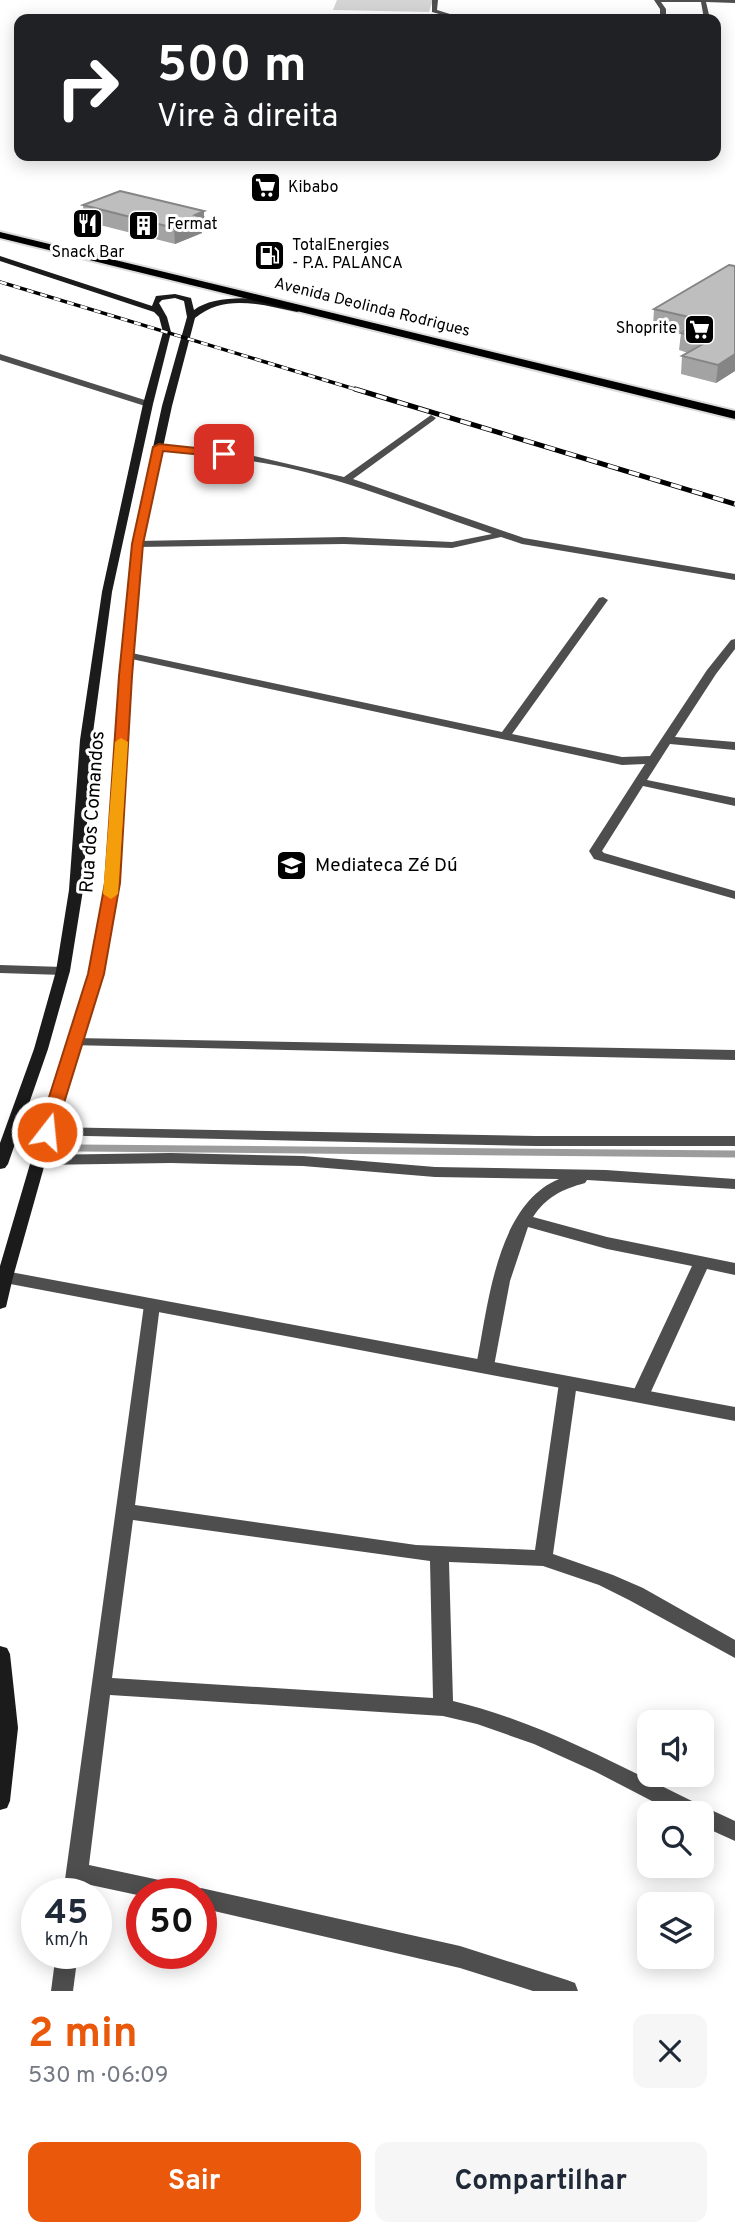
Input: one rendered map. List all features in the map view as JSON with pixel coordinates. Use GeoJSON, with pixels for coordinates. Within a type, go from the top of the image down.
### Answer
{"type":"FeatureCollection","features":[{"type":"Feature","properties":{"kind":"highway","name":"Avenida Deolinda Rodrigues"},"geometry":{"type":"LineString","coordinates":[[0,226],[735,406]]}},
{"type":"Feature","properties":{"kind":"highway","name":"Avenida Deolinda Rodrigues"},"geometry":{"type":"LineString","coordinates":[[0,235],[735,415]]}},
{"type":"Feature","properties":{"kind":"main road"},"geometry":{"type":"LineString","coordinates":[[0,258],[157,310]]}},
{"type":"Feature","properties":{"kind":"main road"},"geometry":{"type":"LineString","coordinates":[[157,310],[155,303],[159,298],[184,297],[188,300],[191,317],[210,304],[234,300],[330,317]]}},
{"type":"Feature","properties":{"kind":"main road","name":"Rua dos Comandos"},"geometry":{"type":"LineString","coordinates":[[0,1164],[41,1049],[64,971],[76,890],[86,740],[107,592],[148,404],[168,329],[157,310]]}},
{"type":"Feature","properties":{"kind":"main road","name":"Rua dos Comandos"},"geometry":{"type":"LineString","coordinates":[[0,1303],[38,1160],[96,974],[113,883],[127,655],[137,544],[191,317]]}},
{"type":"Feature","properties":{"kind":"main road"},"geometry":{"type":"LineString","coordinates":[[0,1654],[3,1711],[8,1728],[0,1801]]}},
{"type":"Feature","properties":{"kind":"street"},"geometry":{"type":"LineString","coordinates":[[435,0],[434,11],[445,14]]}},
{"type":"Feature","properties":{"kind":"street"},"geometry":{"type":"LineString","coordinates":[[657,0],[735,1]]}},
{"type":"Feature","properties":{"kind":"street"},"geometry":{"type":"LineString","coordinates":[[0,357],[148,404]]}},
{"type":"Feature","properties":{"kind":"street"},"geometry":{"type":"LineString","coordinates":[[346,481],[430,418]]}},
{"type":"Feature","properties":{"kind":"street"},"geometry":{"type":"LineString","coordinates":[[159,447],[267,461],[346,481],[543,546],[735,577]]}},
{"type":"Feature","properties":{"kind":"street"},"geometry":{"type":"LineString","coordinates":[[137,544],[375,541],[457,547],[475,545],[501,534]]}},
{"type":"Feature","properties":{"kind":"street"},"geometry":{"type":"LineString","coordinates":[[505,736],[603,600]]}},
{"type":"Feature","properties":{"kind":"street"},"geometry":{"type":"LineString","coordinates":[[735,642],[711,672],[595,851],[599,856],[735,895]]}},
{"type":"Feature","properties":{"kind":"street"},"geometry":{"type":"LineString","coordinates":[[127,655],[622,761],[653,760]]}},
{"type":"Feature","properties":{"kind":"street"},"geometry":{"type":"LineString","coordinates":[[667,740],[735,746]]}},
{"type":"Feature","properties":{"kind":"street"},"geometry":{"type":"LineString","coordinates":[[622,761],[643,778],[735,802]]}},
{"type":"Feature","properties":{"kind":"street"},"geometry":{"type":"LineString","coordinates":[[0,969],[64,971]]}},
{"type":"Feature","properties":{"kind":"street"},"geometry":{"type":"LineString","coordinates":[[74,1042],[735,1055]]}},
{"type":"Feature","properties":{"kind":"street"},"geometry":{"type":"LineString","coordinates":[[47,1132],[735,1141]]}},
{"type":"Feature","properties":{"kind":"street"},"geometry":{"type":"LineString","coordinates":[[38,1160],[171,1158],[303,1161],[435,1172],[606,1175],[735,1185]]}},
{"type":"Feature","properties":{"kind":"street"},"geometry":{"type":"LineString","coordinates":[[485,1366],[505,1275],[523,1220],[533,1204],[551,1189],[573,1180],[606,1175]]}},
{"type":"Feature","properties":{"kind":"street"},"geometry":{"type":"LineString","coordinates":[[523,1220],[607,1243],[735,1269]]}},
{"type":"Feature","properties":{"kind":"street"},"geometry":{"type":"LineString","coordinates":[[640,1396],[702,1262]]}},
{"type":"Feature","properties":{"kind":"street"},"geometry":{"type":"LineString","coordinates":[[5,1277],[735,1414]]}},
{"type":"Feature","properties":{"kind":"street"},"geometry":{"type":"LineString","coordinates":[[75,1878],[152,1305]]}},
{"type":"Feature","properties":{"kind":"street"},"geometry":{"type":"LineString","coordinates":[[543,1558],[568,1383]]}},
{"type":"Feature","properties":{"kind":"street"},"geometry":{"type":"LineString","coordinates":[[123,1511],[439,1555],[543,1558],[606,1580],[636,1594],[735,1650]]}},
{"type":"Feature","properties":{"kind":"street"},"geometry":{"type":"LineString","coordinates":[[439,1555],[443,1707]]}},
{"type":"Feature","properties":{"kind":"street"},"geometry":{"type":"LineString","coordinates":[[102,1686],[443,1707],[480,1714],[547,1738],[671,1801]]}},
{"type":"Feature","properties":{"kind":"street"},"geometry":{"type":"LineString","coordinates":[[714,1821],[735,1831]]}},
{"type":"Feature","properties":{"kind":"street"},"geometry":{"type":"LineString","coordinates":[[76,1872],[126,1883]]}},
{"type":"Feature","properties":{"kind":"street"},"geometry":{"type":"LineString","coordinates":[[217,1902],[460,1957],[567,1991]]}},
{"type":"Feature","properties":{"kind":"street"},"geometry":{"type":"LineString","coordinates":[[62,1991],[65,1969]]}},
{"type":"Feature","properties":{"kind":"shaded area"},"geometry":{"type":"Polygon","coordinates":[[[337,0],[433,0],[429,12],[333,10],[337,0]]]}},
{"type":"Feature","properties":{"kind":"building"},"geometry":{"type":"Polygon","coordinates":[[[120,191],[204,211],[195,215],[202,217],[174,228],[83,205],[120,191]]]}},
{"type":"Feature","properties":{"kind":"building","name":"Shoprite"},"geometry":{"type":"Polygon","coordinates":[[[729,265],[735,266],[735,354],[718,365],[682,356],[710,340],[681,333],[702,320],[654,309],[729,265]]]}},
{"type":"Feature","properties":{"kind":"waterway"},"geometry":{"type":"LineString","coordinates":[[79,1148],[735,1154]]}},
{"type":"Feature","properties":{"kind":"railway"},"geometry":{"type":"LineString","coordinates":[[0,282],[361,391]]}},
{"type":"Feature","properties":{"kind":"railway"},"geometry":{"type":"LineString","coordinates":[[355,389],[735,504]]}},
{"type":"Feature","properties":{"kind":"slow traffic"},"geometry":{"type":"LineString","coordinates":[[111,894],[121,742]]}},
{"type":"Feature","properties":{"kind":"place","name":"Kibabo"},"geometry":{"type":"Point","coordinates":[265,188]}},
{"type":"Feature","properties":{"kind":"place","name":"Snack Bar"},"geometry":{"type":"Point","coordinates":[88,224]}},
{"type":"Feature","properties":{"kind":"place","name":"Fermat"},"geometry":{"type":"Point","coordinates":[144,225]}},
{"type":"Feature","properties":{"kind":"place","name":"TotalEnergies - P.A. PALANCA"},"geometry":{"type":"Point","coordinates":[269,255]}},
{"type":"Feature","properties":{"kind":"place","name":"Shoprite"},"geometry":{"type":"Point","coordinates":[700,329]}},
{"type":"Feature","properties":{"kind":"place","name":"Mediateca Zé Dú"},"geometry":{"type":"Point","coordinates":[292,866]}},
{"type":"Feature","properties":{"kind":"route"},"geometry":{"type":"LineString","coordinates":[[47,1132],[96,974],[113,883],[125,676],[137,544],[159,447],[224,454]]}}]}
